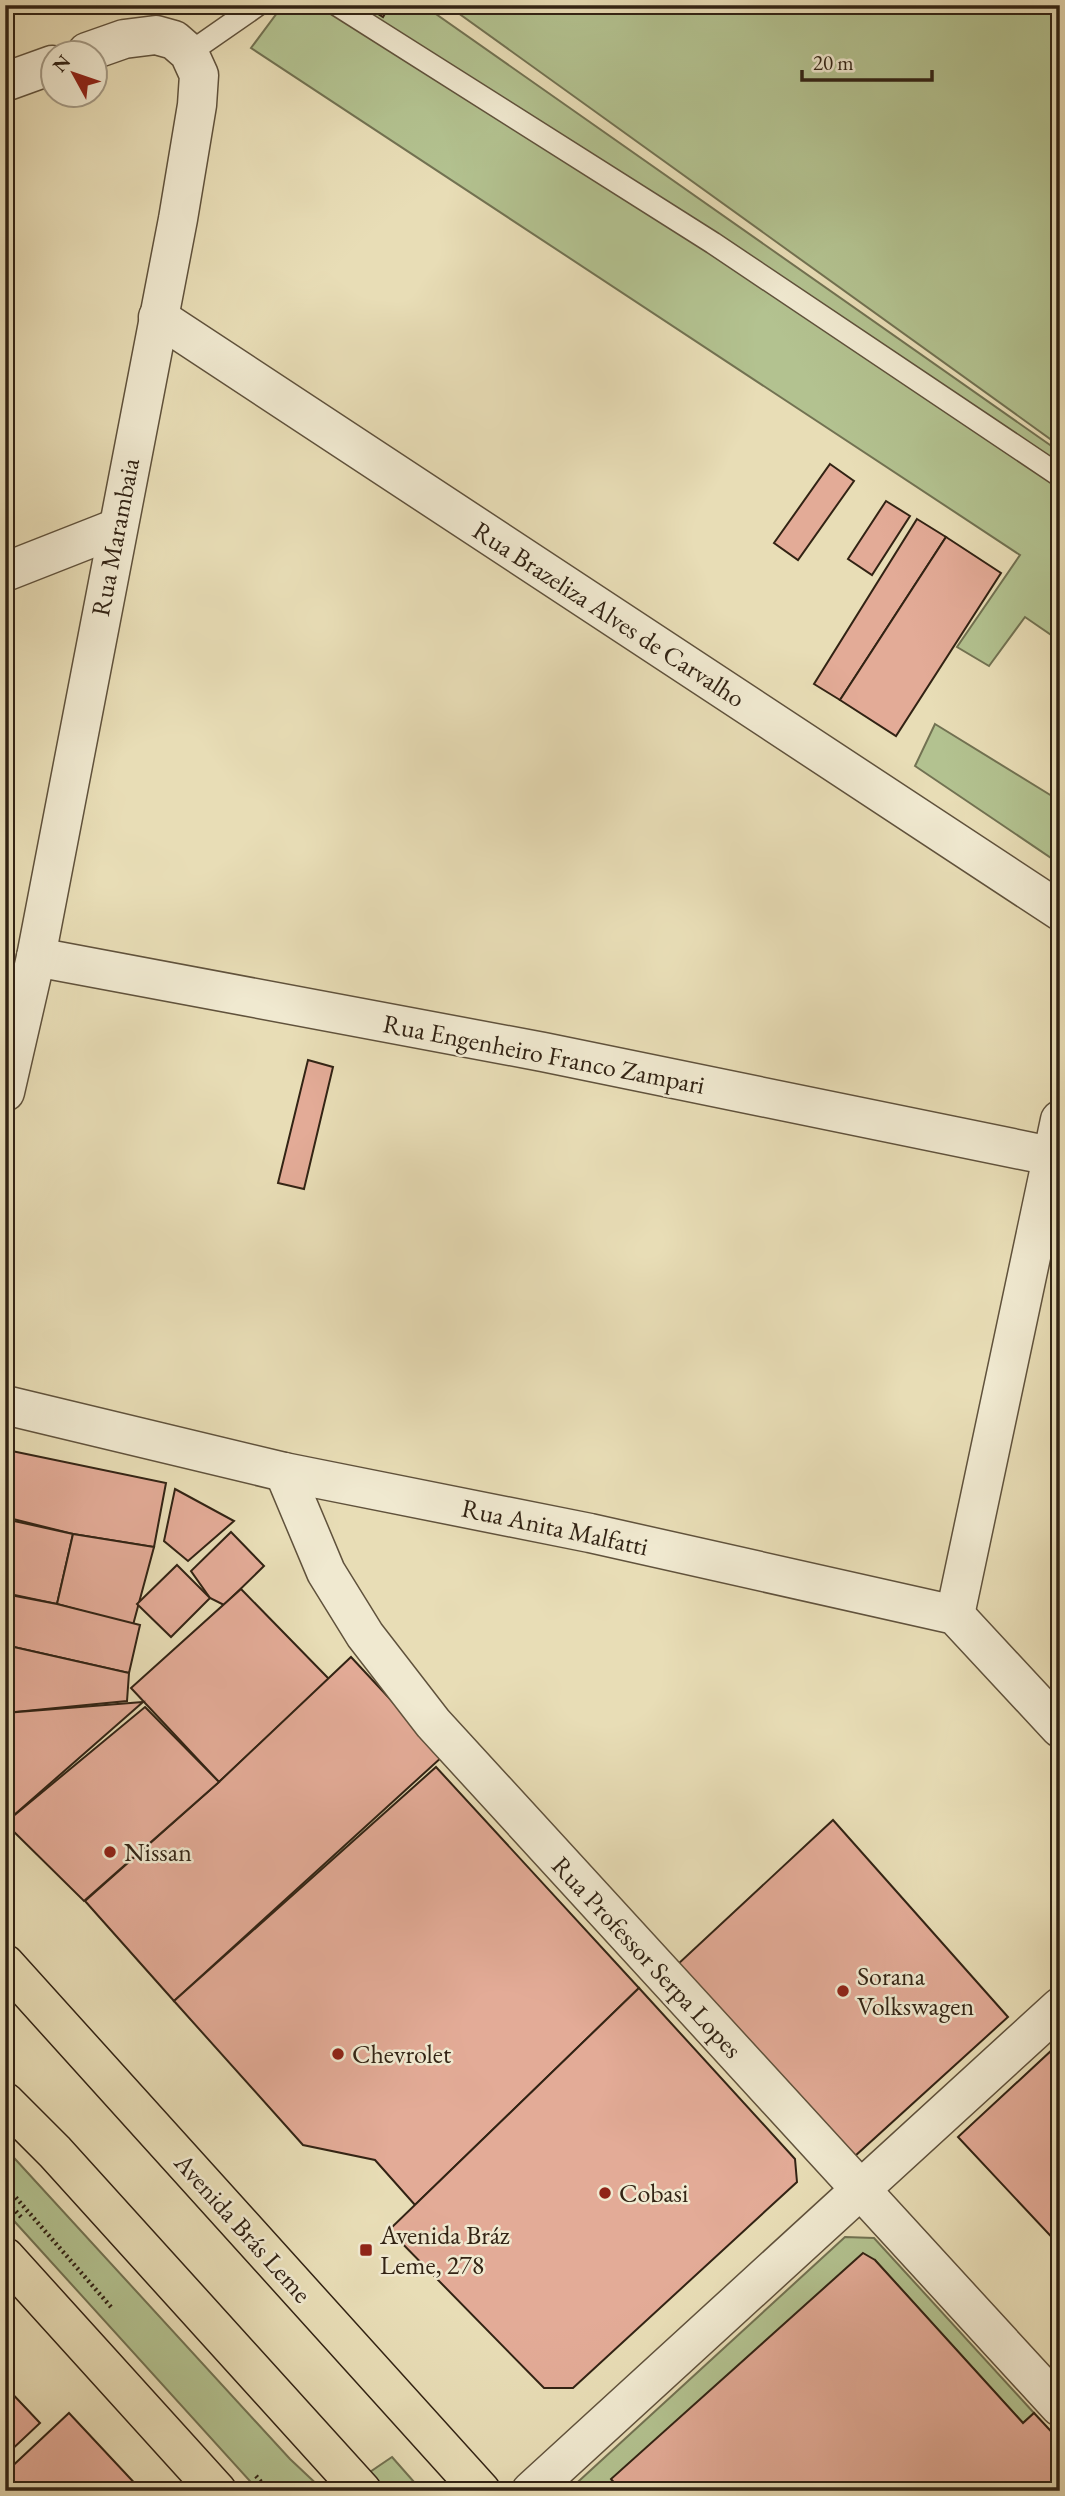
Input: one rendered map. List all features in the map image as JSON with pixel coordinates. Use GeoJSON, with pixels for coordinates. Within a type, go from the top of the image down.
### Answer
{"type":"FeatureCollection","features":[{"type":"Feature","properties":{"kind":"main road","name":"Avenida Brás Leme"},"geometry":{"type":"LineString","coordinates":[[5,1964],[481,2491]]}},
{"type":"Feature","properties":{"kind":"main road"},"geometry":{"type":"LineString","coordinates":[[5,2102],[55,2152],[362,2491]]}},
{"type":"Feature","properties":{"kind":"main road"},"geometry":{"type":"LineString","coordinates":[[5,2257],[217,2491]]}},
{"type":"Feature","properties":{"kind":"street"},"geometry":{"type":"LineString","coordinates":[[108,45],[124,39],[156,35],[174,40],[189,53]]}},
{"type":"Feature","properties":{"kind":"street","name":"Rua Marambaia"},"geometry":{"type":"LineString","coordinates":[[5,1092],[36,957],[197,105],[199,75],[189,53]]}},
{"type":"Feature","properties":{"kind":"street"},"geometry":{"type":"LineString","coordinates":[[5,82],[38,70]]}},
{"type":"Feature","properties":{"kind":"street","name":"Rua Brazeliza Alves de Carvalho"},"geometry":{"type":"LineString","coordinates":[[158,317],[1060,911]]}},
{"type":"Feature","properties":{"kind":"street"},"geometry":{"type":"LineString","coordinates":[[5,572],[117,528]]}},
{"type":"Feature","properties":{"kind":"street","name":"Rua Engenheiro Franco Zampari"},"geometry":{"type":"LineString","coordinates":[[36,957],[544,1052],[1051,1156]]}},
{"type":"Feature","properties":{"kind":"street"},"geometry":{"type":"LineString","coordinates":[[1060,1120],[955,1615],[1060,1728]]}},
{"type":"Feature","properties":{"kind":"street","name":"Rua Anita Malfatti"},"geometry":{"type":"LineString","coordinates":[[5,1405],[284,1472],[590,1533],[955,1615]]}},
{"type":"Feature","properties":{"kind":"street","name":"Rua Professor Serpa Lopes"},"geometry":{"type":"LineString","coordinates":[[284,1472],[326,1572],[365,1635],[433,1723],[1060,2407]]}},
{"type":"Feature","properties":{"kind":"street"},"geometry":{"type":"LineString","coordinates":[[531,2491],[1060,2007]]}},
{"type":"Feature","properties":{"kind":"lane"},"geometry":{"type":"LineString","coordinates":[[189,53],[258,5]]}},
{"type":"Feature","properties":{"kind":"lane"},"geometry":{"type":"LineString","coordinates":[[337,5],[713,243],[1060,476]]}},
{"type":"Feature","properties":{"kind":"green space"},"geometry":{"type":"Polygon","coordinates":[[[283,5],[423,5],[1060,452],[1060,641],[1025,617],[989,666],[957,647],[1020,555],[251,48],[283,5]]]}},
{"type":"Feature","properties":{"kind":"green space"},"geometry":{"type":"Polygon","coordinates":[[[447,5],[1060,5],[1060,431],[1053,441],[447,5]]]}},
{"type":"Feature","properties":{"kind":"green space"},"geometry":{"type":"Polygon","coordinates":[[[935,724],[1060,801],[1060,864],[915,766],[935,724]]]}},
{"type":"Feature","properties":{"kind":"green space"},"geometry":{"type":"Polygon","coordinates":[[[5,2148],[290,2459],[324,2491],[259,2491],[5,2211],[5,2148]]]}},
{"type":"Feature","properties":{"kind":"green space"},"geometry":{"type":"Polygon","coordinates":[[[845,2237],[874,2238],[1034,2413],[1023,2423],[875,2260],[622,2491],[568,2491],[845,2237]]]}},
{"type":"Feature","properties":{"kind":"green space"},"geometry":{"type":"Polygon","coordinates":[[[392,2457],[422,2491],[381,2491],[367,2474],[392,2457]]]}},
{"type":"Feature","properties":{"kind":"building"},"geometry":{"type":"Polygon","coordinates":[[[364,5],[390,5],[383,17],[364,5]]]}},
{"type":"Feature","properties":{"kind":"building"},"geometry":{"type":"Polygon","coordinates":[[[830,464],[854,481],[798,560],[774,543],[830,464]]]}},
{"type":"Feature","properties":{"kind":"building"},"geometry":{"type":"Polygon","coordinates":[[[886,501],[910,516],[872,575],[848,559],[886,501]]]}},
{"type":"Feature","properties":{"kind":"building"},"geometry":{"type":"Polygon","coordinates":[[[917,519],[946,537],[840,700],[814,684],[917,519]]]}},
{"type":"Feature","properties":{"kind":"building"},"geometry":{"type":"Polygon","coordinates":[[[946,537],[1001,573],[896,736],[840,700],[946,537]]]}},
{"type":"Feature","properties":{"kind":"building"},"geometry":{"type":"Polygon","coordinates":[[[308,1060],[333,1067],[304,1189],[278,1183],[308,1060]]]}},
{"type":"Feature","properties":{"kind":"building"},"geometry":{"type":"Polygon","coordinates":[[[7,1450],[166,1483],[154,1547],[73,1534],[5,1517],[7,1450]]]}},
{"type":"Feature","properties":{"kind":"building"},"geometry":{"type":"Polygon","coordinates":[[[175,1489],[234,1521],[188,1561],[164,1541],[175,1489]]]}},
{"type":"Feature","properties":{"kind":"building"},"geometry":{"type":"Polygon","coordinates":[[[5,1519],[73,1534],[57,1604],[5,1593],[5,1519]]]}},
{"type":"Feature","properties":{"kind":"building"},"geometry":{"type":"Polygon","coordinates":[[[231,1532],[264,1566],[224,1605],[210,1598],[191,1571],[231,1532]]]}},
{"type":"Feature","properties":{"kind":"building"},"geometry":{"type":"Polygon","coordinates":[[[73,1534],[154,1547],[133,1625],[57,1604],[73,1534]]]}},
{"type":"Feature","properties":{"kind":"building"},"geometry":{"type":"Polygon","coordinates":[[[177,1565],[210,1598],[171,1637],[137,1604],[177,1565]]]}},
{"type":"Feature","properties":{"kind":"building"},"geometry":{"type":"Polygon","coordinates":[[[241,1589],[329,1679],[219,1782],[131,1688],[241,1589]]]}},
{"type":"Feature","properties":{"kind":"building"},"geometry":{"type":"Polygon","coordinates":[[[5,1594],[140,1625],[129,1673],[5,1645],[5,1594]]]}},
{"type":"Feature","properties":{"kind":"building"},"geometry":{"type":"Polygon","coordinates":[[[5,1645],[129,1673],[127,1701],[5,1713],[5,1645]]]}},
{"type":"Feature","properties":{"kind":"building"},"geometry":{"type":"Polygon","coordinates":[[[351,1657],[443,1756],[174,2001],[85,1901],[219,1782],[351,1657]]]}},
{"type":"Feature","properties":{"kind":"building"},"geometry":{"type":"Polygon","coordinates":[[[143,1702],[5,1823],[5,1713],[143,1702]]]}},
{"type":"Feature","properties":{"kind":"building"},"geometry":{"type":"Polygon","coordinates":[[[145,1707],[219,1782],[84,1901],[5,1823],[145,1707]]]}},
{"type":"Feature","properties":{"kind":"building"},"geometry":{"type":"Polygon","coordinates":[[[436,1767],[639,1988],[415,2205],[375,2160],[303,2145],[174,2001],[436,1767]]]}},
{"type":"Feature","properties":{"kind":"building","name":"Sorana Volkswagen"},"geometry":{"type":"Polygon","coordinates":[[[833,1820],[1008,2017],[855,2156],[677,1965],[833,1820]]]}},
{"type":"Feature","properties":{"kind":"building","name":"Cobasi"},"geometry":{"type":"Polygon","coordinates":[[[639,1988],[795,2159],[797,2182],[573,2388],[544,2388],[389,2230],[639,1988]]]}},
{"type":"Feature","properties":{"kind":"building"},"geometry":{"type":"Polygon","coordinates":[[[1053,2049],[1060,2056],[1060,2246],[958,2137],[1053,2049]]]}},
{"type":"Feature","properties":{"kind":"building"},"geometry":{"type":"Polygon","coordinates":[[[863,2253],[875,2260],[1023,2423],[1034,2413],[1060,2441],[1060,2491],[621,2491],[611,2479],[863,2253]]]}},
{"type":"Feature","properties":{"kind":"building"},"geometry":{"type":"Polygon","coordinates":[[[5,2386],[40,2423],[5,2456],[5,2386]]]}},
{"type":"Feature","properties":{"kind":"building"},"geometry":{"type":"Polygon","coordinates":[[[69,2413],[142,2491],[5,2491],[5,2473],[69,2413]]]}},
{"type":"Feature","properties":{"kind":"place","name":"Nissan"},"geometry":{"type":"Point","coordinates":[110,1852]}},
{"type":"Feature","properties":{"kind":"place","name":"Sorana Volkswagen"},"geometry":{"type":"Point","coordinates":[843,1991]}},
{"type":"Feature","properties":{"kind":"place","name":"Chevrolet"},"geometry":{"type":"Point","coordinates":[338,2054]}},
{"type":"Feature","properties":{"kind":"place","name":"Cobasi"},"geometry":{"type":"Point","coordinates":[605,2193]}},
{"type":"Feature","properties":{"kind":"place","name":"Avenida Bráz Leme, 278"},"geometry":{"type":"Point","coordinates":[366,2250]}}]}
